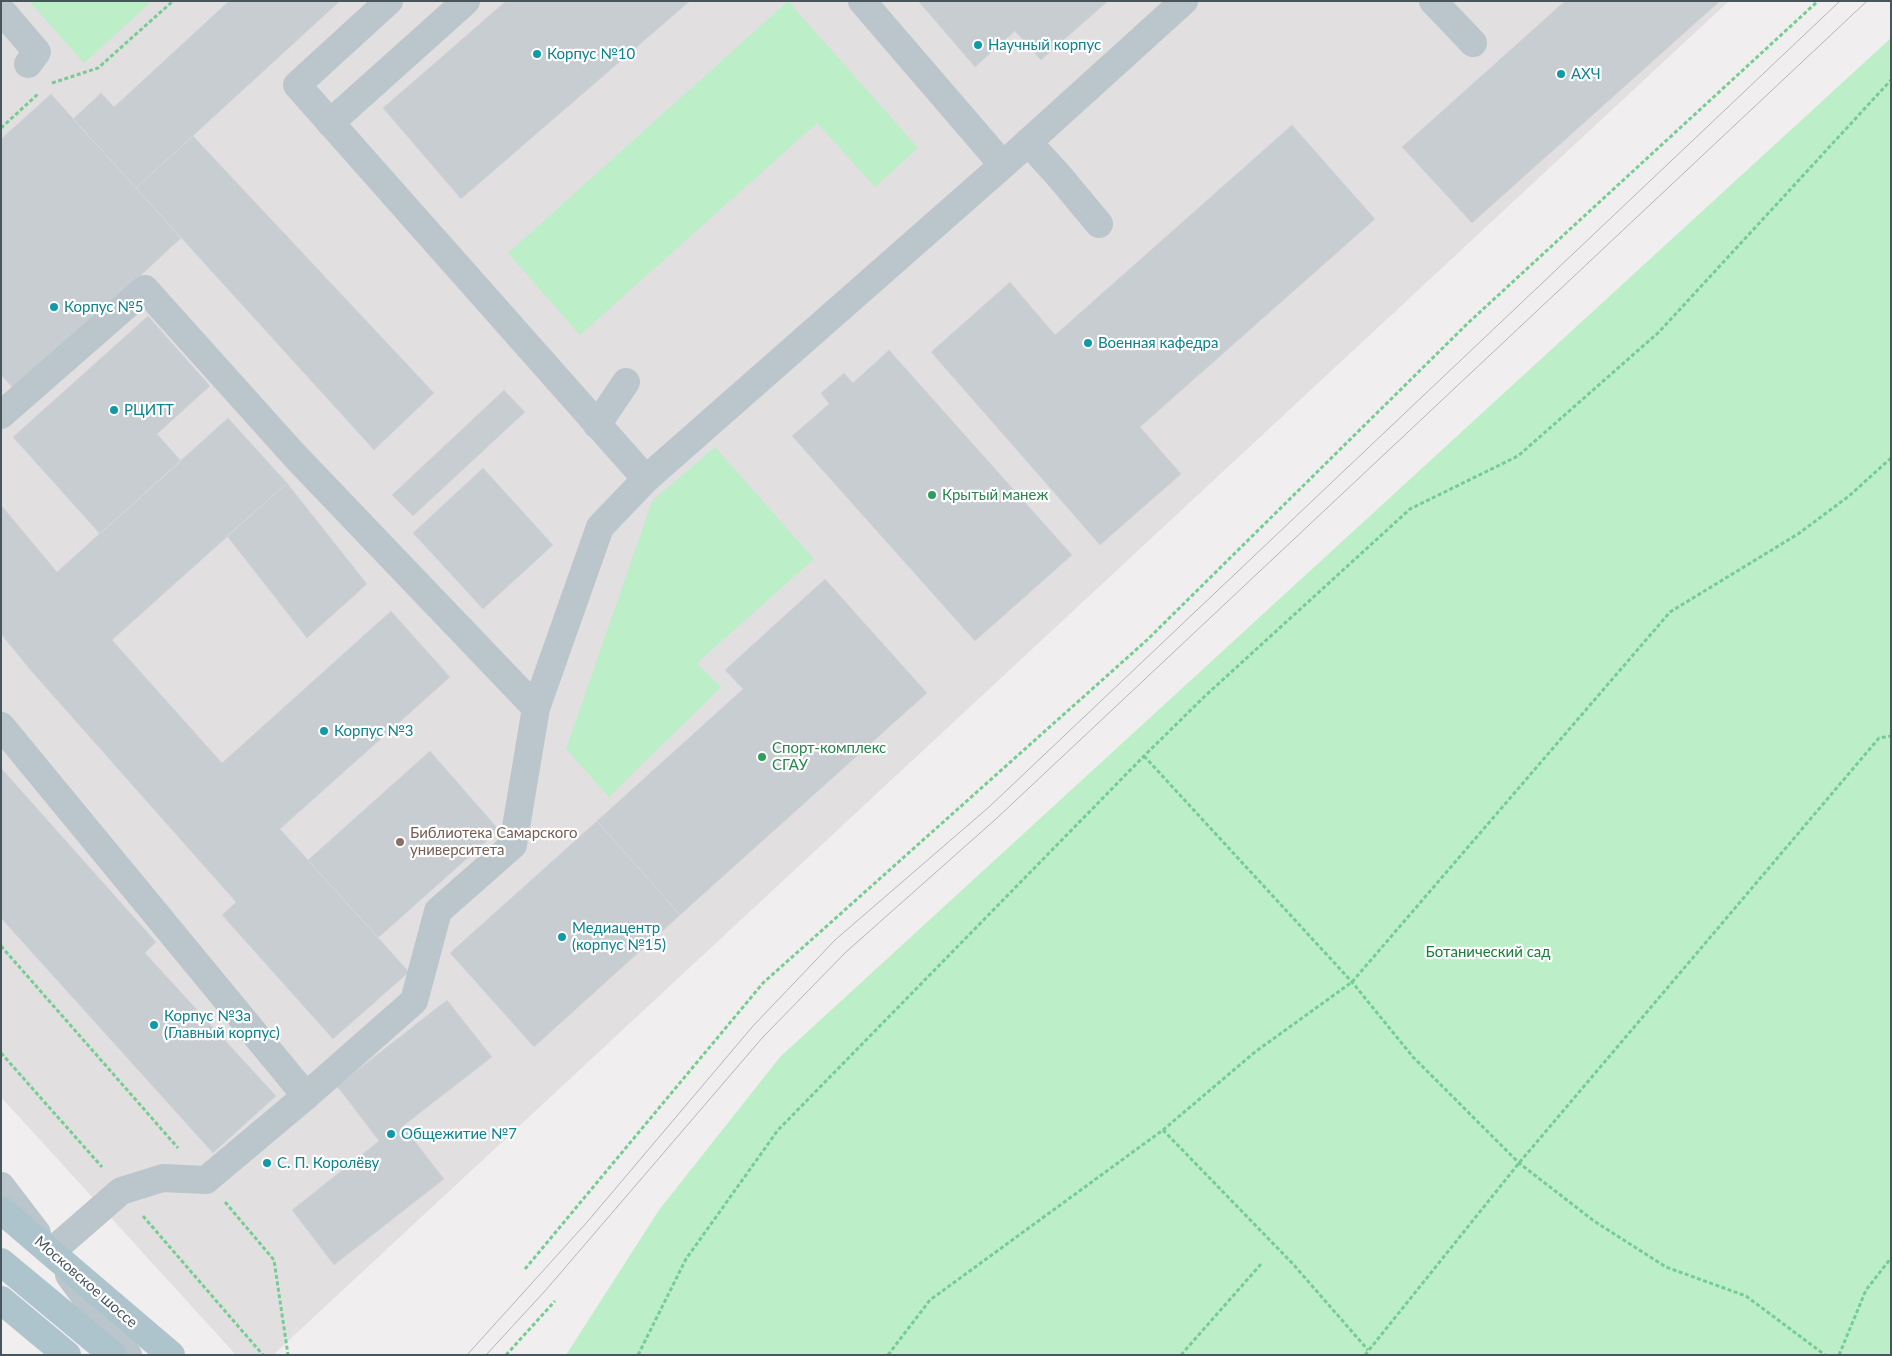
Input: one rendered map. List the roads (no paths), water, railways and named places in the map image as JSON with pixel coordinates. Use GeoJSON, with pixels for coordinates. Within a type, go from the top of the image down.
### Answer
{"type":"FeatureCollection","features":[{"type":"Feature","properties":{"kind":"main road","name":"Московское шоссе"},"geometry":{"type":"LineString","coordinates":[[1,1210],[171,1355]]}},
{"type":"Feature","properties":{"kind":"main road"},"geometry":{"type":"LineString","coordinates":[[1,1262],[114,1355]]}},
{"type":"Feature","properties":{"kind":"main road"},"geometry":{"type":"LineString","coordinates":[[1,1300],[67,1355]]}},
{"type":"Feature","properties":{"kind":"street"},"geometry":{"type":"LineString","coordinates":[[389,1],[297,86],[646,479]]}},
{"type":"Feature","properties":{"kind":"street"},"geometry":{"type":"LineString","coordinates":[[330,122],[466,1]]}},
{"type":"Feature","properties":{"kind":"street"},"geometry":{"type":"LineString","coordinates":[[862,1],[1003,165]]}},
{"type":"Feature","properties":{"kind":"street"},"geometry":{"type":"LineString","coordinates":[[52,1252],[121,1191],[163,1178],[206,1180],[306,1096],[414,1001],[438,911],[513,846],[536,708],[600,527],[646,479],[1003,165],[1184,1]]}},
{"type":"Feature","properties":{"kind":"street"},"geometry":{"type":"LineString","coordinates":[[1433,1],[1473,43]]}},
{"type":"Feature","properties":{"kind":"street"},"geometry":{"type":"LineString","coordinates":[[1,10],[38,52],[28,64]]}},
{"type":"Feature","properties":{"kind":"street"},"geometry":{"type":"LineString","coordinates":[[1028,142],[1099,224]]}},
{"type":"Feature","properties":{"kind":"street"},"geometry":{"type":"LineString","coordinates":[[1,415],[145,289],[295,456],[536,708]]}},
{"type":"Feature","properties":{"kind":"street"},"geometry":{"type":"LineString","coordinates":[[597,425],[626,382]]}},
{"type":"Feature","properties":{"kind":"street"},"geometry":{"type":"LineString","coordinates":[[1,726],[306,1096]]}},
{"type":"Feature","properties":{"kind":"street"},"geometry":{"type":"LineString","coordinates":[[1,1186],[128,1355]]}},
{"type":"Feature","properties":{"kind":"tram line"},"geometry":{"type":"LineString","coordinates":[[467,1355],[588,1221],[753,1026],[835,940],[989,807],[1840,1]]}},
{"type":"Feature","properties":{"kind":"tram line"},"geometry":{"type":"LineString","coordinates":[[486,1355],[545,1291],[763,1037],[846,952],[997,818],[1867,1]]}},
{"type":"Feature","properties":{"kind":"place","name":"Научный корпус"},"geometry":{"type":"Point","coordinates":[978,45]}},
{"type":"Feature","properties":{"kind":"place","name":"Корпус №10"},"geometry":{"type":"Point","coordinates":[537,54]}},
{"type":"Feature","properties":{"kind":"place","name":"АХЧ"},"geometry":{"type":"Point","coordinates":[1561,74]}},
{"type":"Feature","properties":{"kind":"place","name":"Корпус №5"},"geometry":{"type":"Point","coordinates":[54,307]}},
{"type":"Feature","properties":{"kind":"place","name":"Военная кафедра"},"geometry":{"type":"Point","coordinates":[1088,343]}},
{"type":"Feature","properties":{"kind":"place","name":"РЦИТТ"},"geometry":{"type":"Point","coordinates":[114,410]}},
{"type":"Feature","properties":{"kind":"place","name":"Крытый манеж"},"geometry":{"type":"Point","coordinates":[932,495]}},
{"type":"Feature","properties":{"kind":"place","name":"Корпус №3"},"geometry":{"type":"Point","coordinates":[324,731]}},
{"type":"Feature","properties":{"kind":"place","name":"Спорт-комплекс СГАУ"},"geometry":{"type":"Point","coordinates":[762,757]}},
{"type":"Feature","properties":{"kind":"place","name":"Библиотека Самарского университета"},"geometry":{"type":"Point","coordinates":[400,842]}},
{"type":"Feature","properties":{"kind":"place","name":"Медиацентр (корпус №15)"},"geometry":{"type":"Point","coordinates":[562,937]}},
{"type":"Feature","properties":{"kind":"place","name":"Корпус №3a (Главный корпус)"},"geometry":{"type":"Point","coordinates":[154,1025]}},
{"type":"Feature","properties":{"kind":"place","name":"Общежитие №7"},"geometry":{"type":"Point","coordinates":[391,1134]}},
{"type":"Feature","properties":{"kind":"place","name":"С. П. Королёву"},"geometry":{"type":"Point","coordinates":[267,1163]}},
{"type":"Feature","properties":{"kind":"park label","name":"Ботанический сад"},"geometry":{"type":"Point","coordinates":[1488,952]}}]}
